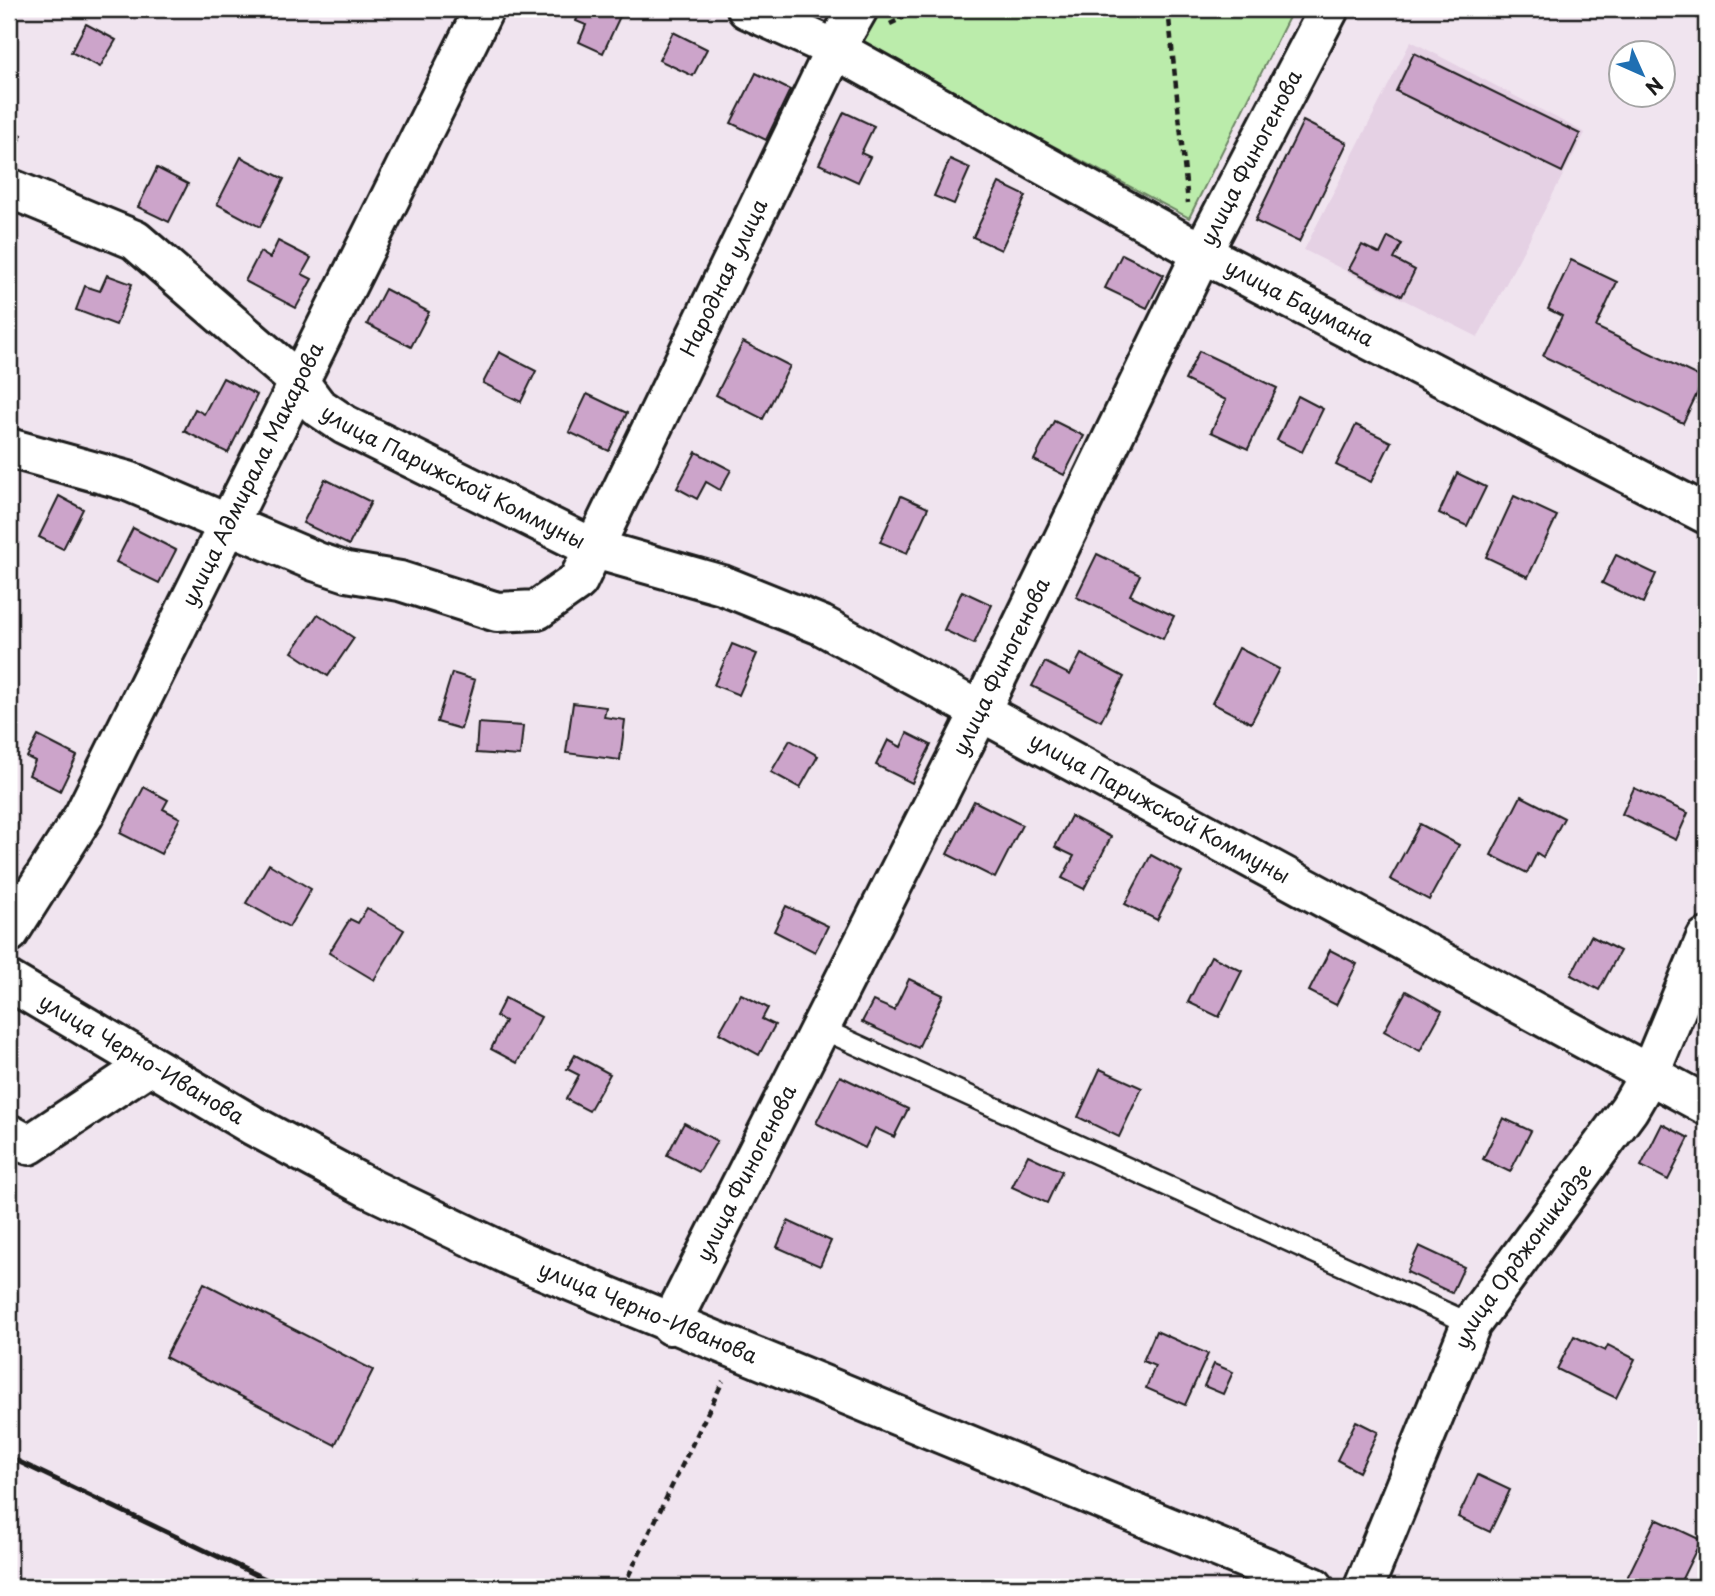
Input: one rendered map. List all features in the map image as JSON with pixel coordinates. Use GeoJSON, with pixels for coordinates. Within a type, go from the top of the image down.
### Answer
{"type":"FeatureCollection","features":[{"type":"Feature","properties":{"kind":"street","name":"улица Адмирала Макарова"},"geometry":{"type":"LineString","coordinates":[[9,933],[84,815],[484,9]]}},
{"type":"Feature","properties":{"kind":"street","name":"улица Баумана"},"geometry":{"type":"LineString","coordinates":[[747,9],[835,49],[1194,248],[1706,514]]}},
{"type":"Feature","properties":{"kind":"street","name":"Народная улица"},"geometry":{"type":"LineString","coordinates":[[595,549],[835,49],[858,9]]}},
{"type":"Feature","properties":{"kind":"street","name":"улица Финогенова"},"geometry":{"type":"LineString","coordinates":[[670,1325],[980,712],[1194,248],[1329,9]]}},
{"type":"Feature","properties":{"kind":"street","name":"улица Парижской Коммуны"},"geometry":{"type":"LineString","coordinates":[[9,188],[135,240],[299,382],[317,406],[345,425],[595,549],[722,586],[821,625],[1706,1105]]}},
{"type":"Feature","properties":{"kind":"street","name":"улица Парижской Коммуны"},"geometry":{"type":"LineString","coordinates":[[9,448],[128,481],[229,526],[347,572],[400,581],[497,612],[537,610],[558,598],[578,581],[595,549]]}},
{"type":"Feature","properties":{"kind":"street","name":"улица Орджоникидзе"},"geometry":{"type":"LineString","coordinates":[[1364,1587],[1471,1324],[1629,1110],[1650,1073],[1706,938]]}},
{"type":"Feature","properties":{"kind":"street","name":"улица Черно-Иванова"},"geometry":{"type":"LineString","coordinates":[[9,981],[149,1065],[372,1189],[517,1259],[670,1325],[738,1348],[1314,1587]]}},
{"type":"Feature","properties":{"kind":"street"},"geometry":{"type":"LineString","coordinates":[[9,1133],[29,1145],[149,1065]]}},
{"type":"Feature","properties":{"kind":"lane"},"geometry":{"type":"LineString","coordinates":[[820,1028],[1471,1324]]}},
{"type":"Feature","properties":{"kind":"path"},"geometry":{"type":"LineString","coordinates":[[1168,9],[1194,248]]}},
{"type":"Feature","properties":{"kind":"path"},"geometry":{"type":"LineString","coordinates":[[623,1587],[738,1348]]}},
{"type":"Feature","properties":{"kind":"shaded area"},"geometry":{"type":"Polygon","coordinates":[[[1411,41],[1585,133],[1478,337],[1304,250],[1411,41]]]}},
{"type":"Feature","properties":{"kind":"green space"},"geometry":{"type":"Polygon","coordinates":[[[875,9],[1293,9],[1189,218],[856,41],[875,9]]]}},
{"type":"Feature","properties":{"kind":"building"},"geometry":{"type":"Polygon","coordinates":[[[581,9],[616,9],[622,12],[603,53],[579,42],[586,25],[576,21],[581,9]]]}},
{"type":"Feature","properties":{"kind":"building"},"geometry":{"type":"Polygon","coordinates":[[[86,24],[116,40],[100,67],[71,52],[86,24]]]}},
{"type":"Feature","properties":{"kind":"building"},"geometry":{"type":"Polygon","coordinates":[[[673,32],[707,49],[693,76],[659,60],[673,32]]]}},
{"type":"Feature","properties":{"kind":"building"},"geometry":{"type":"Polygon","coordinates":[[[1414,53],[1580,134],[1562,172],[1396,91],[1414,53]]]}},
{"type":"Feature","properties":{"kind":"building"},"geometry":{"type":"Polygon","coordinates":[[[756,73],[790,90],[766,140],[731,123],[756,73]]]}},
{"type":"Feature","properties":{"kind":"building"},"geometry":{"type":"Polygon","coordinates":[[[844,112],[874,126],[861,153],[870,157],[858,182],[819,164],[844,112]]]}},
{"type":"Feature","properties":{"kind":"building"},"geometry":{"type":"Polygon","coordinates":[[[1303,121],[1347,143],[1299,242],[1255,221],[1303,121]]]}},
{"type":"Feature","properties":{"kind":"building"},"geometry":{"type":"Polygon","coordinates":[[[9,128],[22,135],[9,161],[9,128]]]}},
{"type":"Feature","properties":{"kind":"building"},"geometry":{"type":"Polygon","coordinates":[[[241,157],[284,179],[260,227],[217,204],[241,157]]]}},
{"type":"Feature","properties":{"kind":"building"},"geometry":{"type":"Polygon","coordinates":[[[950,159],[970,168],[954,204],[934,196],[950,159]]]}},
{"type":"Feature","properties":{"kind":"building"},"geometry":{"type":"Polygon","coordinates":[[[157,168],[188,184],[169,222],[138,207],[157,168]]]}},
{"type":"Feature","properties":{"kind":"building"},"geometry":{"type":"Polygon","coordinates":[[[999,183],[1026,196],[1001,250],[973,237],[999,183]]]}},
{"type":"Feature","properties":{"kind":"building"},"geometry":{"type":"Polygon","coordinates":[[[1388,237],[1402,244],[1394,259],[1415,270],[1402,296],[1349,269],[1362,245],[1380,254],[1388,237]]]}},
{"type":"Feature","properties":{"kind":"building"},"geometry":{"type":"Polygon","coordinates":[[[278,241],[311,258],[302,274],[312,279],[296,308],[245,281],[260,252],[270,258],[278,241]]]}},
{"type":"Feature","properties":{"kind":"building"},"geometry":{"type":"Polygon","coordinates":[[[1122,254],[1164,275],[1147,308],[1105,288],[1122,254]]]}},
{"type":"Feature","properties":{"kind":"building"},"geometry":{"type":"Polygon","coordinates":[[[1571,260],[1617,282],[1596,327],[1704,379],[1683,423],[1543,356],[1562,316],[1548,309],[1571,260]]]}},
{"type":"Feature","properties":{"kind":"building"},"geometry":{"type":"Polygon","coordinates":[[[107,275],[132,284],[116,325],[76,310],[85,286],[100,291],[107,275]]]}},
{"type":"Feature","properties":{"kind":"building"},"geometry":{"type":"Polygon","coordinates":[[[385,289],[429,312],[411,347],[367,324],[385,289]]]}},
{"type":"Feature","properties":{"kind":"building"},"geometry":{"type":"Polygon","coordinates":[[[743,342],[790,366],[763,419],[716,395],[743,342]]]}},
{"type":"Feature","properties":{"kind":"building"},"geometry":{"type":"Polygon","coordinates":[[[1199,351],[1277,388],[1248,449],[1211,432],[1226,400],[1185,380],[1199,351]]]}},
{"type":"Feature","properties":{"kind":"building"},"geometry":{"type":"Polygon","coordinates":[[[499,352],[536,371],[521,402],[483,383],[499,352]]]}},
{"type":"Feature","properties":{"kind":"building"},"geometry":{"type":"Polygon","coordinates":[[[223,378],[257,395],[228,453],[184,431],[195,409],[204,414],[223,378]]]}},
{"type":"Feature","properties":{"kind":"building"},"geometry":{"type":"Polygon","coordinates":[[[587,394],[627,413],[609,451],[569,432],[587,394]]]}},
{"type":"Feature","properties":{"kind":"building"},"geometry":{"type":"Polygon","coordinates":[[[1298,396],[1323,409],[1302,452],[1277,440],[1298,396]]]}},
{"type":"Feature","properties":{"kind":"building"},"geometry":{"type":"Polygon","coordinates":[[[1054,421],[1084,436],[1064,475],[1034,460],[1054,421]]]}},
{"type":"Feature","properties":{"kind":"building"},"geometry":{"type":"Polygon","coordinates":[[[1356,425],[1391,442],[1371,482],[1336,465],[1356,425]]]}},
{"type":"Feature","properties":{"kind":"building"},"geometry":{"type":"Polygon","coordinates":[[[696,452],[731,470],[720,490],[706,482],[697,499],[677,488],[696,452]]]}},
{"type":"Feature","properties":{"kind":"building"},"geometry":{"type":"Polygon","coordinates":[[[1457,473],[1486,487],[1467,526],[1439,513],[1457,473]]]}},
{"type":"Feature","properties":{"kind":"building"},"geometry":{"type":"Polygon","coordinates":[[[325,479],[371,502],[349,545],[303,523],[325,479]]]}},
{"type":"Feature","properties":{"kind":"building"},"geometry":{"type":"Polygon","coordinates":[[[59,496],[83,509],[63,549],[39,537],[59,496]]]}},
{"type":"Feature","properties":{"kind":"building"},"geometry":{"type":"Polygon","coordinates":[[[901,496],[928,508],[907,553],[880,542],[901,496]]]}},
{"type":"Feature","properties":{"kind":"building"},"geometry":{"type":"Polygon","coordinates":[[[1514,496],[1557,516],[1528,577],[1486,557],[1514,496]]]}},
{"type":"Feature","properties":{"kind":"building"},"geometry":{"type":"Polygon","coordinates":[[[133,528],[176,550],[159,583],[116,562],[133,528]]]}},
{"type":"Feature","properties":{"kind":"building"},"geometry":{"type":"Polygon","coordinates":[[[1097,554],[1140,575],[1130,595],[1174,616],[1163,639],[1076,597],[1097,554]]]}},
{"type":"Feature","properties":{"kind":"building"},"geometry":{"type":"Polygon","coordinates":[[[1616,555],[1656,574],[1643,603],[1602,583],[1616,555]]]}},
{"type":"Feature","properties":{"kind":"building"},"geometry":{"type":"Polygon","coordinates":[[[962,591],[992,605],[974,644],[944,630],[962,591]]]}},
{"type":"Feature","properties":{"kind":"building"},"geometry":{"type":"Polygon","coordinates":[[[318,614],[354,638],[328,676],[292,652],[318,614]]]}},
{"type":"Feature","properties":{"kind":"building"},"geometry":{"type":"Polygon","coordinates":[[[732,644],[757,654],[739,695],[714,685],[732,644]]]}},
{"type":"Feature","properties":{"kind":"building"},"geometry":{"type":"Polygon","coordinates":[[[1239,648],[1279,669],[1251,723],[1212,703],[1239,648]]]}},
{"type":"Feature","properties":{"kind":"building"},"geometry":{"type":"Polygon","coordinates":[[[1081,654],[1124,677],[1101,721],[1032,686],[1045,662],[1070,675],[1081,654]]]}},
{"type":"Feature","properties":{"kind":"building"},"geometry":{"type":"Polygon","coordinates":[[[452,673],[475,680],[461,729],[437,722],[452,673]]]}},
{"type":"Feature","properties":{"kind":"building"},"geometry":{"type":"Polygon","coordinates":[[[573,703],[606,707],[604,717],[625,720],[620,760],[566,753],[573,703]]]}},
{"type":"Feature","properties":{"kind":"building"},"geometry":{"type":"Polygon","coordinates":[[[478,723],[523,726],[520,756],[476,753],[478,723]]]}},
{"type":"Feature","properties":{"kind":"building"},"geometry":{"type":"Polygon","coordinates":[[[907,733],[931,745],[912,783],[876,765],[888,740],[901,747],[907,733]]]}},
{"type":"Feature","properties":{"kind":"building"},"geometry":{"type":"Polygon","coordinates":[[[38,736],[77,756],[60,791],[29,775],[35,761],[27,757],[38,736]]]}},
{"type":"Feature","properties":{"kind":"building"},"geometry":{"type":"Polygon","coordinates":[[[790,740],[818,756],[800,788],[771,772],[790,740]]]}},
{"type":"Feature","properties":{"kind":"building"},"geometry":{"type":"Polygon","coordinates":[[[144,787],[168,800],[163,809],[180,818],[161,854],[120,833],[144,787]]]}},
{"type":"Feature","properties":{"kind":"building"},"geometry":{"type":"Polygon","coordinates":[[[1634,788],[1688,813],[1676,840],[1622,814],[1634,788]]]}},
{"type":"Feature","properties":{"kind":"building"},"geometry":{"type":"Polygon","coordinates":[[[1521,796],[1564,818],[1543,857],[1537,853],[1527,873],[1491,855],[1521,796]]]}},
{"type":"Feature","properties":{"kind":"building"},"geometry":{"type":"Polygon","coordinates":[[[974,801],[1022,825],[995,878],[947,854],[974,801]]]}},
{"type":"Feature","properties":{"kind":"building"},"geometry":{"type":"Polygon","coordinates":[[[1071,816],[1111,837],[1084,889],[1062,878],[1074,856],[1055,847],[1071,816]]]}},
{"type":"Feature","properties":{"kind":"building"},"geometry":{"type":"Polygon","coordinates":[[[1420,824],[1459,845],[1429,900],[1390,879],[1420,824]]]}},
{"type":"Feature","properties":{"kind":"building"},"geometry":{"type":"Polygon","coordinates":[[[1151,855],[1182,872],[1157,920],[1125,904],[1151,855]]]}},
{"type":"Feature","properties":{"kind":"building"},"geometry":{"type":"Polygon","coordinates":[[[269,864],[311,889],[289,927],[246,903],[269,864]]]}},
{"type":"Feature","properties":{"kind":"building"},"geometry":{"type":"Polygon","coordinates":[[[786,906],[828,926],[815,952],[774,931],[786,906]]]}},
{"type":"Feature","properties":{"kind":"building"},"geometry":{"type":"Polygon","coordinates":[[[367,908],[404,930],[374,980],[329,953],[350,919],[358,923],[367,908]]]}},
{"type":"Feature","properties":{"kind":"building"},"geometry":{"type":"Polygon","coordinates":[[[1591,936],[1620,951],[1599,990],[1571,975],[1591,936]]]}},
{"type":"Feature","properties":{"kind":"building"},"geometry":{"type":"Polygon","coordinates":[[[1330,950],[1357,964],[1336,1005],[1309,991],[1330,950]]]}},
{"type":"Feature","properties":{"kind":"building"},"geometry":{"type":"Polygon","coordinates":[[[1211,956],[1242,971],[1219,1017],[1188,1002],[1211,956]]]}},
{"type":"Feature","properties":{"kind":"building"},"geometry":{"type":"Polygon","coordinates":[[[909,979],[943,995],[918,1048],[862,1022],[873,1001],[894,1010],[909,979]]]}},
{"type":"Feature","properties":{"kind":"building"},"geometry":{"type":"Polygon","coordinates":[[[1406,991],[1442,1011],[1420,1051],[1384,1031],[1406,991]]]}},
{"type":"Feature","properties":{"kind":"building"},"geometry":{"type":"Polygon","coordinates":[[[741,994],[768,1008],[762,1019],[775,1025],[759,1055],[719,1033],[741,994]]]}},
{"type":"Feature","properties":{"kind":"building"},"geometry":{"type":"Polygon","coordinates":[[[505,998],[541,1017],[517,1063],[491,1049],[505,1021],[496,1016],[505,998]]]}},
{"type":"Feature","properties":{"kind":"building"},"geometry":{"type":"Polygon","coordinates":[[[575,1055],[610,1074],[589,1111],[566,1099],[579,1075],[567,1069],[575,1055]]]}},
{"type":"Feature","properties":{"kind":"building"},"geometry":{"type":"Polygon","coordinates":[[[1100,1069],[1142,1088],[1119,1137],[1078,1117],[1100,1069]]]}},
{"type":"Feature","properties":{"kind":"building"},"geometry":{"type":"Polygon","coordinates":[[[840,1076],[908,1109],[894,1137],[875,1128],[865,1148],[816,1123],[840,1076]]]}},
{"type":"Feature","properties":{"kind":"building"},"geometry":{"type":"Polygon","coordinates":[[[1503,1118],[1531,1131],[1510,1172],[1483,1159],[1503,1118]]]}},
{"type":"Feature","properties":{"kind":"building"},"geometry":{"type":"Polygon","coordinates":[[[684,1123],[717,1141],[699,1172],[667,1155],[684,1123]]]}},
{"type":"Feature","properties":{"kind":"building"},"geometry":{"type":"Polygon","coordinates":[[[1662,1124],[1689,1138],[1668,1180],[1641,1166],[1662,1124]]]}},
{"type":"Feature","properties":{"kind":"building"},"geometry":{"type":"Polygon","coordinates":[[[1028,1155],[1062,1171],[1047,1203],[1012,1187],[1028,1155]]]}},
{"type":"Feature","properties":{"kind":"building"},"geometry":{"type":"Polygon","coordinates":[[[788,1221],[831,1241],[820,1266],[777,1247],[788,1221]]]}},
{"type":"Feature","properties":{"kind":"building"},"geometry":{"type":"Polygon","coordinates":[[[1419,1246],[1464,1267],[1452,1293],[1407,1272],[1419,1246]]]}},
{"type":"Feature","properties":{"kind":"building"},"geometry":{"type":"Polygon","coordinates":[[[204,1283],[373,1370],[335,1445],[165,1357],[204,1283]]]}},
{"type":"Feature","properties":{"kind":"building"},"geometry":{"type":"Polygon","coordinates":[[[1156,1331],[1208,1354],[1185,1405],[1146,1388],[1155,1366],[1143,1361],[1156,1331]]]}},
{"type":"Feature","properties":{"kind":"building"},"geometry":{"type":"Polygon","coordinates":[[[1574,1336],[1605,1351],[1608,1345],[1635,1359],[1616,1398],[1557,1369],[1574,1336]]]}},
{"type":"Feature","properties":{"kind":"building"},"geometry":{"type":"Polygon","coordinates":[[[1214,1364],[1233,1372],[1223,1394],[1204,1386],[1214,1364]]]}},
{"type":"Feature","properties":{"kind":"building"},"geometry":{"type":"Polygon","coordinates":[[[1356,1421],[1378,1432],[1359,1472],[1337,1460],[1356,1421]]]}},
{"type":"Feature","properties":{"kind":"building"},"geometry":{"type":"Polygon","coordinates":[[[1478,1475],[1510,1490],[1490,1532],[1458,1517],[1478,1475]]]}},
{"type":"Feature","properties":{"kind":"building"},"geometry":{"type":"Polygon","coordinates":[[[1656,1519],[1701,1540],[1678,1587],[1625,1587],[1623,1586],[1656,1519]]]}},
{"type":"Feature","properties":{"kind":"railway"},"geometry":{"type":"LineString","coordinates":[[9,1457],[282,1587]]}}]}
